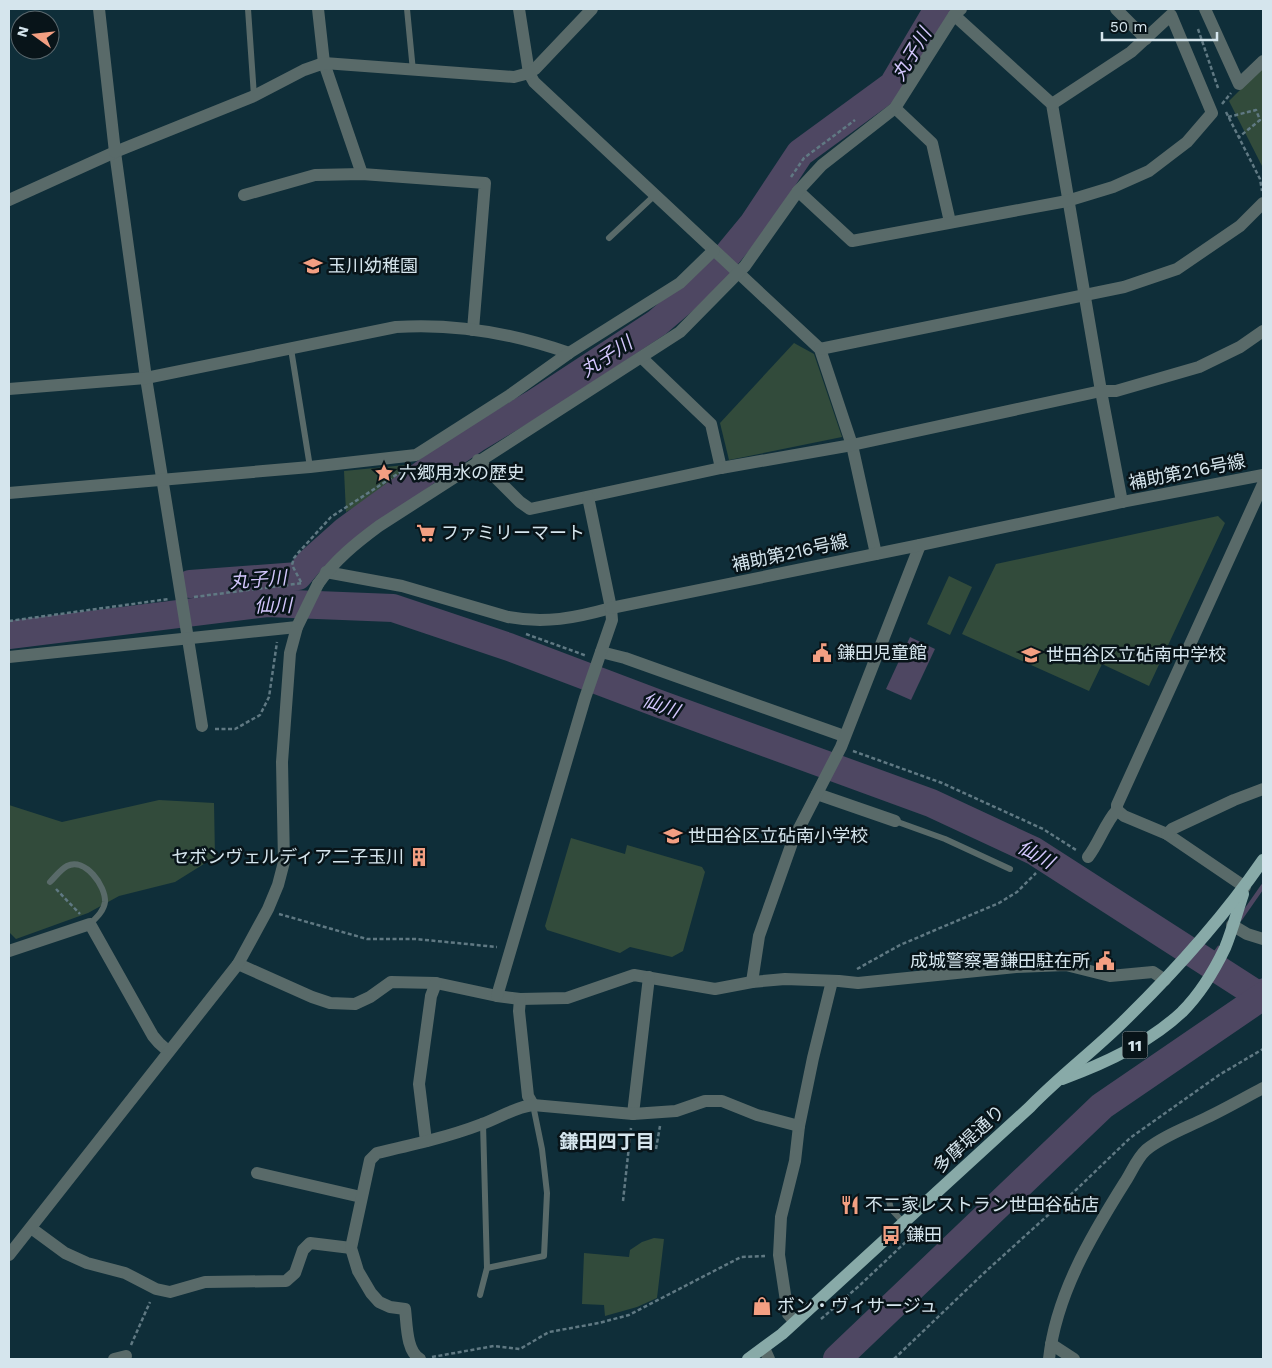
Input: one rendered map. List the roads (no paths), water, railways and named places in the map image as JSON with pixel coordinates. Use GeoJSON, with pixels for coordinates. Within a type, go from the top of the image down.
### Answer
{"type":"FeatureCollection","features":[{"type":"Feature","properties":{"kind":"main road","name":"多摩堤通り"},"geometry":{"type":"LineString","coordinates":[[748,1359],[767,1354],[795,1322],[1030,1107],[1055,1081],[1125,1021],[1202,940],[1245,887],[1263,860]]}},
{"type":"Feature","properties":{"kind":"main road","name":"多摩堤通り"},"geometry":{"type":"LineString","coordinates":[[1055,1081],[1080,1072],[1127,1050],[1182,1012],[1202,988],[1225,948],[1245,887]]}},
{"type":"Feature","properties":{"kind":"street"},"geometry":{"type":"LineString","coordinates":[[99,9],[115,152],[146,378],[202,726]]}},
{"type":"Feature","properties":{"kind":"street"},"geometry":{"type":"LineString","coordinates":[[318,9],[324,63],[362,174]]}},
{"type":"Feature","properties":{"kind":"street"},"geometry":{"type":"LineString","coordinates":[[520,9],[529,73],[534,82],[820,349],[852,445],[876,554]]}},
{"type":"Feature","properties":{"kind":"street"},"geometry":{"type":"LineString","coordinates":[[9,200],[115,152],[254,96],[304,70],[324,63],[514,77],[529,73],[592,9]]}},
{"type":"Feature","properties":{"kind":"street"},"geometry":{"type":"LineString","coordinates":[[1116,9],[1146,39]]}},
{"type":"Feature","properties":{"kind":"street"},"geometry":{"type":"LineString","coordinates":[[1205,9],[1239,84],[1263,61]]}},
{"type":"Feature","properties":{"kind":"street"},"geometry":{"type":"LineString","coordinates":[[9,1255],[238,964],[268,910],[278,886],[284,862],[282,762],[290,627],[326,572],[353,545],[372,531],[478,460],[642,358],[680,332],[745,266],[798,191],[822,165],[895,108],[958,12],[1052,104],[1100,391],[1122,502]]}},
{"type":"Feature","properties":{"kind":"street"},"geometry":{"type":"LineString","coordinates":[[798,191],[852,241],[1067,200],[1113,187],[1149,171],[1187,142],[1212,113],[1172,15],[1131,52],[1052,104]]}},
{"type":"Feature","properties":{"kind":"street"},"geometry":{"type":"LineString","coordinates":[[895,108],[932,143],[950,222]]}},
{"type":"Feature","properties":{"kind":"street"},"geometry":{"type":"LineString","coordinates":[[244,195],[315,175],[362,174],[485,183],[474,330]]}},
{"type":"Feature","properties":{"kind":"street"},"geometry":{"type":"LineString","coordinates":[[820,349],[1084,296],[1124,287],[1177,270],[1240,226],[1263,199]]}},
{"type":"Feature","properties":{"kind":"street"},"geometry":{"type":"LineString","coordinates":[[9,493],[416,455],[510,395],[569,353],[680,283],[714,250]]}},
{"type":"Feature","properties":{"kind":"street"},"geometry":{"type":"LineString","coordinates":[[9,388],[146,378],[396,327],[424,325],[516,336],[569,353]]}},
{"type":"Feature","properties":{"kind":"street"},"geometry":{"type":"LineString","coordinates":[[478,460],[520,502],[530,509],[721,468],[852,445],[1100,391],[1116,391],[1199,367],[1240,347],[1263,331]]}},
{"type":"Feature","properties":{"kind":"street"},"geometry":{"type":"LineString","coordinates":[[642,358],[711,424],[721,468]]}},
{"type":"Feature","properties":{"kind":"street","name":"補助第216号線"},"geometry":{"type":"LineString","coordinates":[[326,572],[402,586],[508,617],[550,620],[571,618],[611,608],[1122,502],[1263,475]]}},
{"type":"Feature","properties":{"kind":"street"},"geometry":{"type":"LineString","coordinates":[[1088,858],[1112,815],[1117,810],[1117,805],[1263,484]]}},
{"type":"Feature","properties":{"kind":"street"},"geometry":{"type":"LineString","coordinates":[[497,996],[585,698],[612,620],[588,497]]}},
{"type":"Feature","properties":{"kind":"street"},"geometry":{"type":"LineString","coordinates":[[752,982],[759,936],[793,840],[842,742],[920,545]]}},
{"type":"Feature","properties":{"kind":"street"},"geometry":{"type":"LineString","coordinates":[[9,657],[290,627]]}},
{"type":"Feature","properties":{"kind":"street"},"geometry":{"type":"LineString","coordinates":[[600,656],[625,658],[842,742]]}},
{"type":"Feature","properties":{"kind":"street"},"geometry":{"type":"LineString","coordinates":[[1167,834],[1225,804],[1263,788]]}},
{"type":"Feature","properties":{"kind":"street"},"geometry":{"type":"LineString","coordinates":[[819,789],[895,821]]}},
{"type":"Feature","properties":{"kind":"street"},"geometry":{"type":"LineString","coordinates":[[1117,810],[1124,816],[1167,834],[1245,887]]}},
{"type":"Feature","properties":{"kind":"street"},"geometry":{"type":"LineString","coordinates":[[9,951],[90,924],[153,1036],[168,1051]]}},
{"type":"Feature","properties":{"kind":"street"},"geometry":{"type":"LineString","coordinates":[[1232,925],[1247,934],[1263,939]]}},
{"type":"Feature","properties":{"kind":"street"},"geometry":{"type":"LineString","coordinates":[[238,964],[312,997],[330,1003],[355,1004],[370,997],[391,982],[436,983],[520,999],[567,998],[634,974],[714,989],[752,982],[785,979],[858,983],[1016,967],[1066,965],[1110,976],[1152,972],[1165,980]]}},
{"type":"Feature","properties":{"kind":"street"},"geometry":{"type":"LineString","coordinates":[[633,1114],[649,977]]}},
{"type":"Feature","properties":{"kind":"street"},"geometry":{"type":"LineString","coordinates":[[795,1322],[788,1314],[779,1255],[781,1217],[800,1158],[798,1126],[836,981]]}},
{"type":"Feature","properties":{"kind":"street"},"geometry":{"type":"LineString","coordinates":[[426,1141],[418,1084],[431,996],[436,983]]}},
{"type":"Feature","properties":{"kind":"street"},"geometry":{"type":"LineString","coordinates":[[520,999],[519,1011],[528,1096],[533,1105]]}},
{"type":"Feature","properties":{"kind":"street"},"geometry":{"type":"LineString","coordinates":[[1049,1359],[1060,1308],[1080,1261],[1110,1207],[1145,1151],[1176,1132],[1262,1091]]}},
{"type":"Feature","properties":{"kind":"street"},"geometry":{"type":"LineString","coordinates":[[419,1359],[414,1354],[409,1337],[405,1309],[390,1307],[379,1302],[371,1294],[358,1271],[352,1248],[370,1160],[377,1153],[482,1124],[523,1106],[533,1105],[633,1114],[676,1111],[705,1101],[722,1101],[756,1115],[798,1126]]}},
{"type":"Feature","properties":{"kind":"street"},"geometry":{"type":"LineString","coordinates":[[257,1173],[361,1197]]}},
{"type":"Feature","properties":{"kind":"street"},"geometry":{"type":"LineString","coordinates":[[31,1228],[66,1253],[87,1263],[125,1273],[156,1289],[170,1292],[205,1282],[286,1281],[295,1273],[303,1250],[310,1243],[352,1248]]}},
{"type":"Feature","properties":{"kind":"street"},"geometry":{"type":"LineString","coordinates":[[1051,1344],[1074,1359]]}},
{"type":"Feature","properties":{"kind":"lane"},"geometry":{"type":"LineString","coordinates":[[248,9],[254,96]]}},
{"type":"Feature","properties":{"kind":"lane"},"geometry":{"type":"LineString","coordinates":[[407,9],[413,71]]}},
{"type":"Feature","properties":{"kind":"lane"},"geometry":{"type":"LineString","coordinates":[[609,238],[655,195]]}},
{"type":"Feature","properties":{"kind":"lane"},"geometry":{"type":"LineString","coordinates":[[291,349],[310,466]]}},
{"type":"Feature","properties":{"kind":"lane"},"geometry":{"type":"LineString","coordinates":[[895,821],[945,839],[1010,869]]}},
{"type":"Feature","properties":{"kind":"lane"},"geometry":{"type":"LineString","coordinates":[[50,882],[67,866],[76,865],[88,869],[96,877],[102,888],[105,902],[100,915],[90,924]]}},
{"type":"Feature","properties":{"kind":"lane"},"geometry":{"type":"LineString","coordinates":[[487,1268],[544,1256],[547,1193],[542,1149],[533,1105]]}},
{"type":"Feature","properties":{"kind":"lane"},"geometry":{"type":"LineString","coordinates":[[480,1295],[487,1268],[482,1124]]}},
{"type":"Feature","properties":{"kind":"lane"},"geometry":{"type":"LineString","coordinates":[[889,1201],[891,1209],[904,1223]]}},
{"type":"Feature","properties":{"kind":"waterway","name":"丸子川"},"geometry":{"type":"LineString","coordinates":[[190,584],[298,576],[309,563],[346,530],[430,469],[657,323],[705,282],[753,224],[800,153],[893,85],[938,9]]}},
{"type":"Feature","properties":{"kind":"waterway","name":"仙川"},"geometry":{"type":"LineString","coordinates":[[9,635],[267,603],[393,608],[509,647],[931,803],[1034,851],[1261,997]]}},
{"type":"Feature","properties":{"kind":"waterway"},"geometry":{"type":"LineString","coordinates":[[1240,919],[1263,886]]}},
{"type":"Feature","properties":{"kind":"waterway"},"geometry":{"type":"LineString","coordinates":[[1208,963],[1219,948]]}},
{"type":"Feature","properties":{"kind":"waterway"},"geometry":{"type":"LineString","coordinates":[[837,1359],[1102,1106],[1263,996]]}},
{"type":"Feature","properties":{"kind":"place","name":"玉川幼稚園"},"geometry":{"type":"Point","coordinates":[313,266]}},
{"type":"Feature","properties":{"kind":"place","name":"六郷用水の歴史"},"geometry":{"type":"Point","coordinates":[384,473]}},
{"type":"Feature","properties":{"kind":"place","name":"ファミリーマート"},"geometry":{"type":"Point","coordinates":[426,533]}},
{"type":"Feature","properties":{"kind":"place","name":"鎌田児童館"},"geometry":{"type":"Point","coordinates":[822,653]}},
{"type":"Feature","properties":{"kind":"place","name":"世田谷区立砧南中学校"},"geometry":{"type":"Point","coordinates":[1031,655]}},
{"type":"Feature","properties":{"kind":"place","name":"世田谷区立砧南小学校"},"geometry":{"type":"Point","coordinates":[673,836]}},
{"type":"Feature","properties":{"kind":"place","name":"セボンヴェルディア二子玉川"},"geometry":{"type":"Point","coordinates":[419,857]}},
{"type":"Feature","properties":{"kind":"place","name":"成城警察署鎌田駐在所"},"geometry":{"type":"Point","coordinates":[1105,961]}},
{"type":"Feature","properties":{"kind":"place","name":"不二家レストラン世田谷砧店"},"geometry":{"type":"Point","coordinates":[850,1205]}},
{"type":"Feature","properties":{"kind":"place","name":"鎌田"},"geometry":{"type":"Point","coordinates":[891,1235]}},
{"type":"Feature","properties":{"kind":"place","name":"ボン・ヴィサージュ"},"geometry":{"type":"Point","coordinates":[762,1306]}},
{"type":"Feature","properties":{"kind":"district","name":"鎌田四丁目"},"geometry":{"type":"Point","coordinates":[607,1141]}}]}
